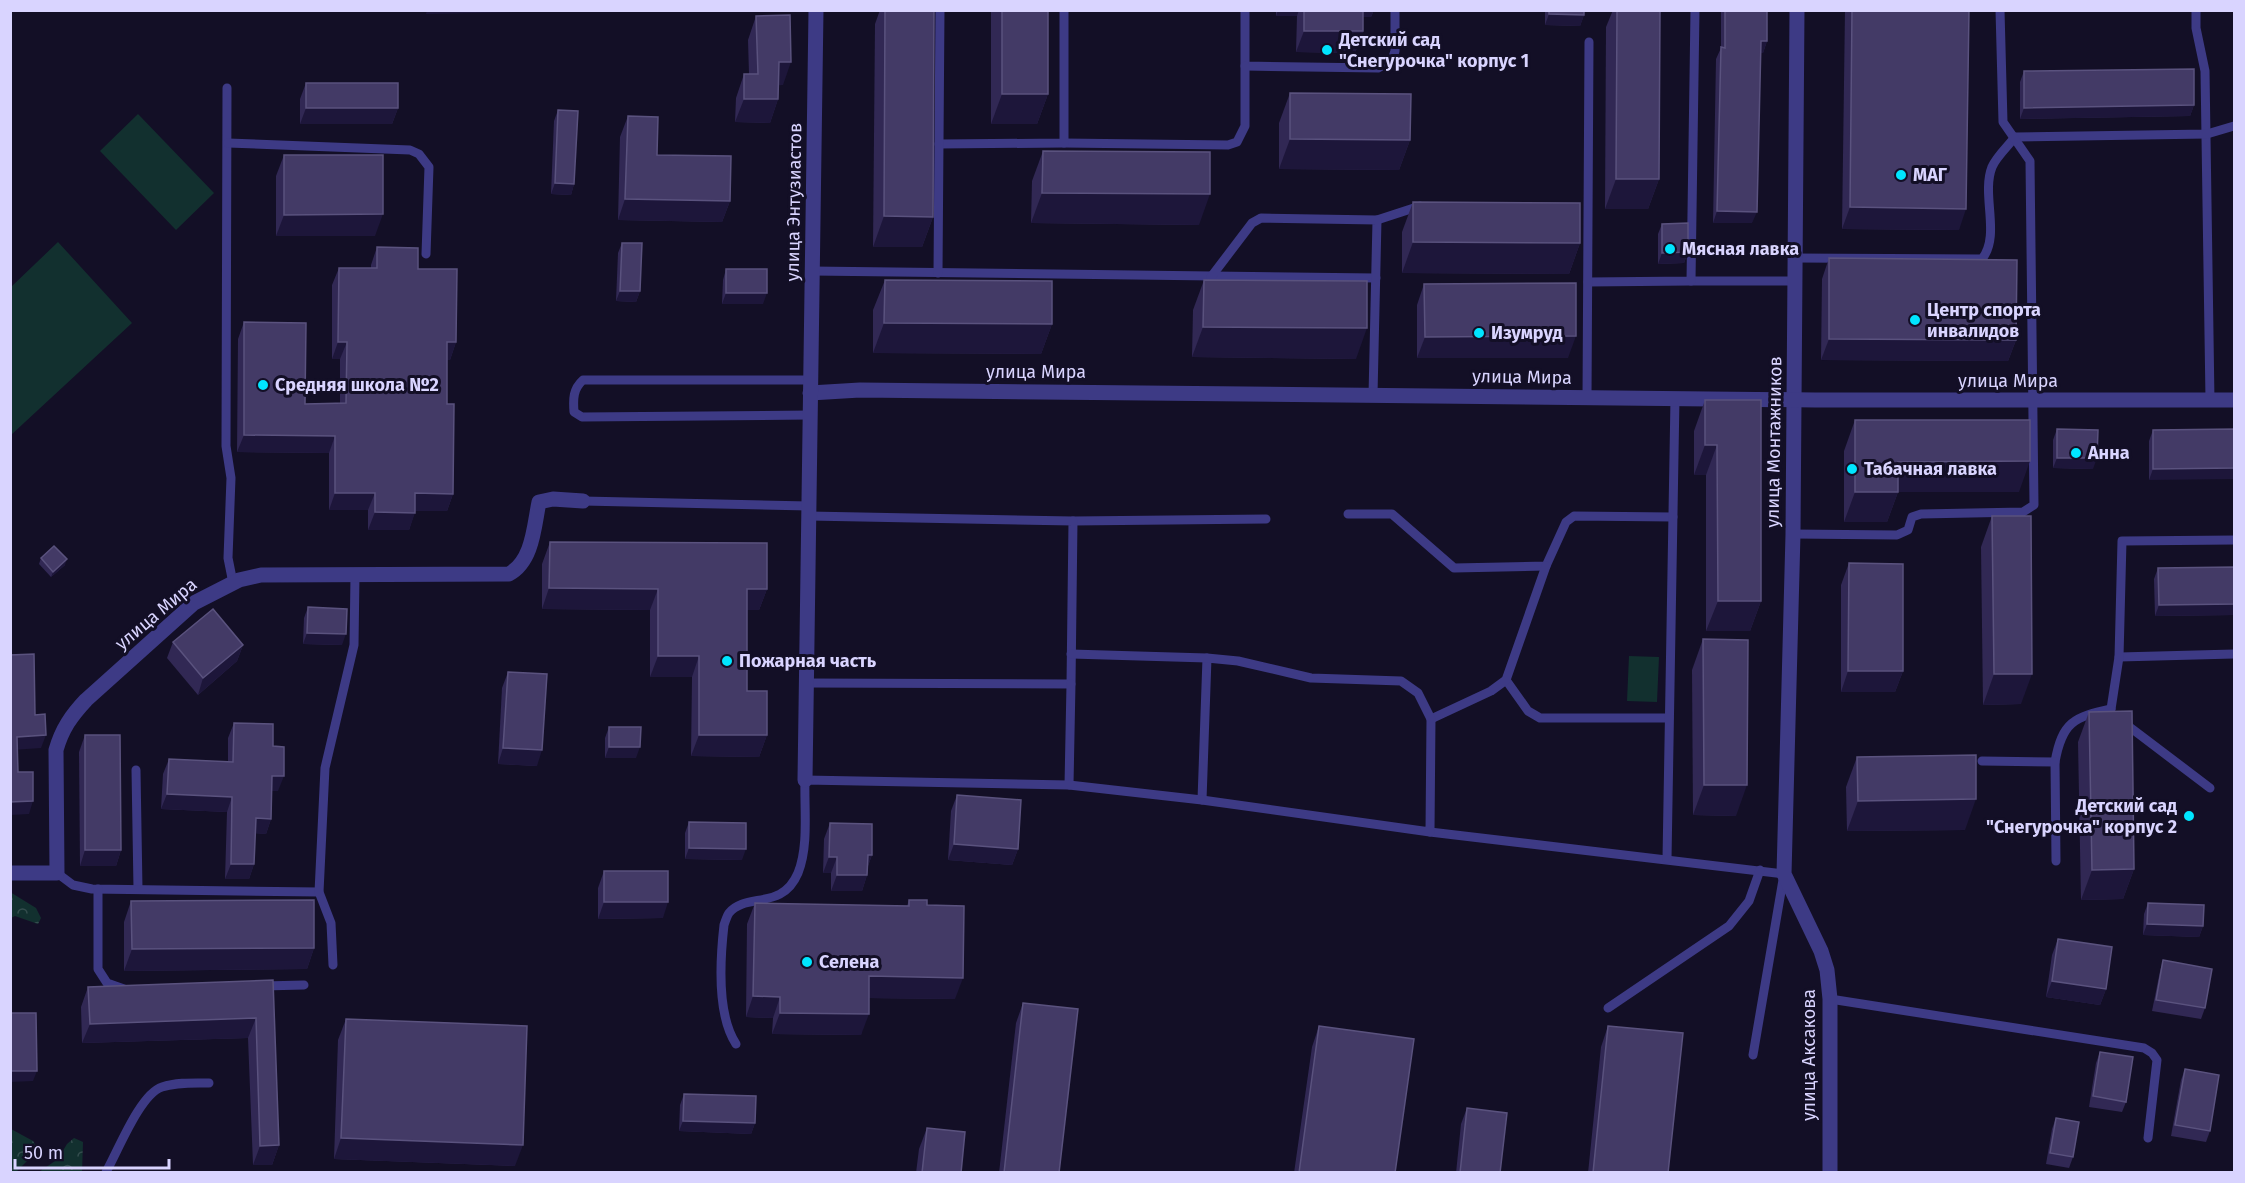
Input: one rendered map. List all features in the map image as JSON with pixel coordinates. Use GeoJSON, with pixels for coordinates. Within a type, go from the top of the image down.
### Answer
{"type":"FeatureCollection","features":[{"type":"Feature","properties":{"kind":"street","name":"улица Энтузиастов"},"geometry":{"type":"LineString","coordinates":[[805,780],[816,10]]}},
{"type":"Feature","properties":{"kind":"street","name":"улица Монтажников"},"geometry":{"type":"LineString","coordinates":[[1784,874],[1793,534],[1797,10]]}},
{"type":"Feature","properties":{"kind":"street","name":"улица Мира"},"geometry":{"type":"LineString","coordinates":[[810,387],[860,390],[1794,400],[2235,400]]}},
{"type":"Feature","properties":{"kind":"street","name":"улица Мира"},"geometry":{"type":"LineString","coordinates":[[57,873],[56,750],[60,734],[70,717],[194,603],[233,583],[261,575],[509,574],[522,564],[526,556],[539,502],[553,499],[583,501]]}},
{"type":"Feature","properties":{"kind":"street"},"geometry":{"type":"LineString","coordinates":[[10,873],[57,873]]}},
{"type":"Feature","properties":{"kind":"street","name":"улица Аксакова"},"geometry":{"type":"LineString","coordinates":[[1784,874],[1821,951],[1827,970],[1830,999],[1830,1173]]}},
{"type":"Feature","properties":{"kind":"lane"},"geometry":{"type":"LineString","coordinates":[[938,273],[940,10]]}},
{"type":"Feature","properties":{"kind":"lane"},"geometry":{"type":"LineString","coordinates":[[1064,10],[1064,143]]}},
{"type":"Feature","properties":{"kind":"lane"},"geometry":{"type":"LineString","coordinates":[[939,144],[1228,145],[1237,142],[1245,126],[1245,10]]}},
{"type":"Feature","properties":{"kind":"lane"},"geometry":{"type":"LineString","coordinates":[[1245,66],[1385,66],[1392,60],[1395,51],[1395,10]]}},
{"type":"Feature","properties":{"kind":"lane"},"geometry":{"type":"LineString","coordinates":[[1691,281],[1695,10]]}},
{"type":"Feature","properties":{"kind":"lane"},"geometry":{"type":"LineString","coordinates":[[1793,534],[1898,535],[1904,534],[1912,517],[1921,514],[2029,510],[2036,498],[2030,161],[2003,122],[2000,10]]}},
{"type":"Feature","properties":{"kind":"lane"},"geometry":{"type":"LineString","coordinates":[[2196,10],[2196,28],[2205,71],[2210,400]]}},
{"type":"Feature","properties":{"kind":"lane"},"geometry":{"type":"LineString","coordinates":[[1587,398],[1588,42]]}},
{"type":"Feature","properties":{"kind":"lane"},"geometry":{"type":"LineString","coordinates":[[227,88],[226,446],[231,478],[228,558],[233,583]]}},
{"type":"Feature","properties":{"kind":"lane"},"geometry":{"type":"LineString","coordinates":[[2015,137],[2207,135],[2235,126]]}},
{"type":"Feature","properties":{"kind":"lane"},"geometry":{"type":"LineString","coordinates":[[1794,258],[1982,259],[1989,250],[1989,180],[1992,166],[2015,137]]}},
{"type":"Feature","properties":{"kind":"lane"},"geometry":{"type":"LineString","coordinates":[[228,143],[410,150],[419,154],[429,166],[426,254]]}},
{"type":"Feature","properties":{"kind":"lane"},"geometry":{"type":"LineString","coordinates":[[1211,277],[1252,223],[1261,218],[1377,220],[1422,206],[1433,206]]}},
{"type":"Feature","properties":{"kind":"lane"},"geometry":{"type":"LineString","coordinates":[[1575,206],[1587,206]]}},
{"type":"Feature","properties":{"kind":"lane"},"geometry":{"type":"LineString","coordinates":[[1373,395],[1377,220]]}},
{"type":"Feature","properties":{"kind":"lane"},"geometry":{"type":"LineString","coordinates":[[812,271],[1376,278]]}},
{"type":"Feature","properties":{"kind":"lane"},"geometry":{"type":"LineString","coordinates":[[1588,282],[1794,281]]}},
{"type":"Feature","properties":{"kind":"lane"},"geometry":{"type":"LineString","coordinates":[[810,387],[583,380],[576,386],[573,404],[574,412],[582,417],[810,415]]}},
{"type":"Feature","properties":{"kind":"lane"},"geometry":{"type":"LineString","coordinates":[[1667,859],[1675,398]]}},
{"type":"Feature","properties":{"kind":"lane"},"geometry":{"type":"LineString","coordinates":[[583,501],[1072,521],[1266,519]]}},
{"type":"Feature","properties":{"kind":"lane"},"geometry":{"type":"LineString","coordinates":[[1348,514],[1392,514],[1454,568],[1546,566]]}},
{"type":"Feature","properties":{"kind":"lane"},"geometry":{"type":"LineString","coordinates":[[1431,719],[1491,691],[1506,680],[1546,566],[1566,522],[1574,516],[1673,517]]}},
{"type":"Feature","properties":{"kind":"lane"},"geometry":{"type":"LineString","coordinates":[[1069,785],[1072,521]]}},
{"type":"Feature","properties":{"kind":"lane"},"geometry":{"type":"LineString","coordinates":[[2111,709],[2119,657],[2122,541],[2235,540]]}},
{"type":"Feature","properties":{"kind":"lane"},"geometry":{"type":"LineString","coordinates":[[333,965],[334,935],[319,892],[326,768],[354,645],[355,575]]}},
{"type":"Feature","properties":{"kind":"lane"},"geometry":{"type":"LineString","coordinates":[[1071,654],[1207,658],[1238,661],[1311,678],[1401,681],[1418,693],[1431,719],[1430,832]]}},
{"type":"Feature","properties":{"kind":"lane"},"geometry":{"type":"LineString","coordinates":[[2119,657],[2235,654]]}},
{"type":"Feature","properties":{"kind":"lane"},"geometry":{"type":"LineString","coordinates":[[1202,800],[1207,658]]}},
{"type":"Feature","properties":{"kind":"lane"},"geometry":{"type":"LineString","coordinates":[[1506,680],[1528,711],[1540,718],[1669,718]]}},
{"type":"Feature","properties":{"kind":"lane"},"geometry":{"type":"LineString","coordinates":[[807,683],[1071,684]]}},
{"type":"Feature","properties":{"kind":"lane"},"geometry":{"type":"LineString","coordinates":[[2056,861],[2055,762],[2059,741],[2068,724],[2086,714],[2111,709]]}},
{"type":"Feature","properties":{"kind":"lane"},"geometry":{"type":"LineString","coordinates":[[2111,709],[2141,738],[2210,789]]}},
{"type":"Feature","properties":{"kind":"lane"},"geometry":{"type":"LineString","coordinates":[[1982,761],[2055,762]]}},
{"type":"Feature","properties":{"kind":"lane"},"geometry":{"type":"LineString","coordinates":[[136,770],[138,889]]}},
{"type":"Feature","properties":{"kind":"lane"},"geometry":{"type":"LineString","coordinates":[[736,1044],[728,1032],[723,1016],[724,926],[729,913],[739,906],[780,894],[789,888],[799,872],[803,849],[805,780],[1069,785],[1202,800],[1430,832],[1784,874],[1753,1055]]}},
{"type":"Feature","properties":{"kind":"lane"},"geometry":{"type":"LineString","coordinates":[[1608,1008],[1729,926],[1749,901],[1756,887],[1760,870]]}},
{"type":"Feature","properties":{"kind":"lane"},"geometry":{"type":"LineString","coordinates":[[57,873],[73,885],[98,889],[319,892]]}},
{"type":"Feature","properties":{"kind":"lane"},"geometry":{"type":"LineString","coordinates":[[98,889],[98,969],[101,976],[114,987],[134,988]]}},
{"type":"Feature","properties":{"kind":"lane"},"geometry":{"type":"LineString","coordinates":[[248,986],[304,985]]}},
{"type":"Feature","properties":{"kind":"lane"},"geometry":{"type":"LineString","coordinates":[[1830,999],[2144,1048],[2157,1060],[2148,1138]]}},
{"type":"Feature","properties":{"kind":"lane"},"geometry":{"type":"LineString","coordinates":[[106,1173],[147,1095],[160,1087],[177,1083],[209,1083]]}},
{"type":"Feature","properties":{"kind":"green space"},"geometry":{"type":"Polygon","coordinates":[[[138,114],[214,193],[176,230],[100,151],[138,114]]]}},
{"type":"Feature","properties":{"kind":"green space"},"geometry":{"type":"Polygon","coordinates":[[[58,242],[132,323],[11,435],[11,287],[58,242]]]}},
{"type":"Feature","properties":{"kind":"green space"},"geometry":{"type":"Polygon","coordinates":[[[1629,656],[1659,657],[1657,702],[1627,701],[1629,656]]]}},
{"type":"Feature","properties":{"kind":"green space"},"geometry":{"type":"Polygon","coordinates":[[[10,892],[36,908],[41,918],[38,924],[15,916],[11,918],[10,892]]]}},
{"type":"Feature","properties":{"kind":"green space"},"geometry":{"type":"Polygon","coordinates":[[[11,1129],[33,1141],[38,1149],[35,1157],[28,1160],[16,1172],[11,1172],[11,1129]]]}},
{"type":"Feature","properties":{"kind":"green space"},"geometry":{"type":"Polygon","coordinates":[[[74,1138],[83,1142],[82,1172],[39,1172],[58,1159],[67,1144],[74,1138]]]}},
{"type":"Feature","properties":{"kind":"building"},"geometry":{"type":"Polygon","coordinates":[[[885,10],[934,10],[933,217],[884,216],[885,10]]]}},
{"type":"Feature","properties":{"kind":"building"},"geometry":{"type":"Polygon","coordinates":[[[1002,10],[1048,10],[1048,94],[1002,94],[1002,10]]]}},
{"type":"Feature","properties":{"kind":"building"},"geometry":{"type":"Polygon","coordinates":[[[1304,10],[1363,10],[1363,31],[1304,31],[1304,10]]]}},
{"type":"Feature","properties":{"kind":"building"},"geometry":{"type":"Polygon","coordinates":[[[1549,10],[1584,10],[1584,15],[1549,14],[1549,10]]]}},
{"type":"Feature","properties":{"kind":"building"},"geometry":{"type":"Polygon","coordinates":[[[1617,10],[1660,10],[1659,179],[1616,179],[1617,10]]]}},
{"type":"Feature","properties":{"kind":"building"},"geometry":{"type":"Polygon","coordinates":[[[1725,10],[1767,10],[1767,41],[1761,41],[1757,212],[1717,211],[1721,47],[1725,48],[1725,10]]]}},
{"type":"Feature","properties":{"kind":"building"},"geometry":{"type":"Polygon","coordinates":[[[1852,10],[1969,10],[1966,209],[1850,207],[1852,10]]]}},
{"type":"Feature","properties":{"kind":"building"},"geometry":{"type":"Polygon","coordinates":[[[790,15],[791,62],[779,62],[778,99],[744,99],[744,74],[758,74],[756,16],[790,15]]]}},
{"type":"Feature","properties":{"kind":"building"},"geometry":{"type":"Polygon","coordinates":[[[2194,69],[2194,105],[2024,108],[2024,71],[2194,69]]]}},
{"type":"Feature","properties":{"kind":"building"},"geometry":{"type":"Polygon","coordinates":[[[306,83],[398,83],[398,108],[306,108],[306,83]]]}},
{"type":"Feature","properties":{"kind":"building"},"geometry":{"type":"Polygon","coordinates":[[[1290,93],[1411,94],[1410,140],[1290,139],[1290,93]]]}},
{"type":"Feature","properties":{"kind":"building"},"geometry":{"type":"Polygon","coordinates":[[[558,110],[578,111],[574,184],[555,183],[558,110]]]}},
{"type":"Feature","properties":{"kind":"building"},"geometry":{"type":"Polygon","coordinates":[[[628,116],[658,117],[657,155],[731,156],[730,201],[625,199],[628,116]]]}},
{"type":"Feature","properties":{"kind":"building"},"geometry":{"type":"Polygon","coordinates":[[[1043,151],[1210,152],[1210,194],[1042,193],[1043,151]]]}},
{"type":"Feature","properties":{"kind":"building"},"geometry":{"type":"Polygon","coordinates":[[[284,155],[383,155],[383,214],[284,215],[284,155]]]}},
{"type":"Feature","properties":{"kind":"building"},"geometry":{"type":"Polygon","coordinates":[[[1413,202],[1580,203],[1580,243],[1413,242],[1413,202]]]}},
{"type":"Feature","properties":{"kind":"building"},"geometry":{"type":"Polygon","coordinates":[[[1688,223],[1688,252],[1662,253],[1662,224],[1688,223]]]}},
{"type":"Feature","properties":{"kind":"building"},"geometry":{"type":"Polygon","coordinates":[[[622,243],[642,243],[640,291],[620,291],[622,243]]]}},
{"type":"Feature","properties":{"kind":"building"},"geometry":{"type":"Polygon","coordinates":[[[377,247],[418,248],[418,269],[457,269],[456,342],[447,342],[447,404],[454,404],[453,494],[415,493],[415,513],[375,512],[375,493],[335,493],[335,436],[244,435],[244,322],[306,323],[305,404],[346,403],[347,342],[338,342],[339,268],[377,268],[377,247]]]}},
{"type":"Feature","properties":{"kind":"building","name":"Центр спорта инвалидов"},"geometry":{"type":"Polygon","coordinates":[[[1829,258],[2017,260],[2016,340],[1829,339],[1829,258]]]}},
{"type":"Feature","properties":{"kind":"building"},"geometry":{"type":"Polygon","coordinates":[[[726,269],[767,269],[767,293],[726,293],[726,269]]]}},
{"type":"Feature","properties":{"kind":"building"},"geometry":{"type":"Polygon","coordinates":[[[885,280],[1052,281],[1052,324],[884,323],[885,280]]]}},
{"type":"Feature","properties":{"kind":"building"},"geometry":{"type":"Polygon","coordinates":[[[1204,280],[1367,281],[1367,328],[1203,327],[1204,280]]]}},
{"type":"Feature","properties":{"kind":"building"},"geometry":{"type":"Polygon","coordinates":[[[1576,283],[1576,336],[1425,337],[1424,284],[1576,283]]]}},
{"type":"Feature","properties":{"kind":"building"},"geometry":{"type":"Polygon","coordinates":[[[1705,400],[1761,400],[1761,601],[1718,601],[1717,445],[1705,445],[1705,400]]]}},
{"type":"Feature","properties":{"kind":"building"},"geometry":{"type":"Polygon","coordinates":[[[1855,420],[2030,420],[2030,461],[1898,462],[1898,492],[1855,492],[1855,420]]]}},
{"type":"Feature","properties":{"kind":"building"},"geometry":{"type":"Polygon","coordinates":[[[2057,429],[2098,430],[2097,458],[2057,458],[2057,429]]]}},
{"type":"Feature","properties":{"kind":"building"},"geometry":{"type":"Polygon","coordinates":[[[2235,429],[2235,468],[2153,469],[2153,430],[2235,429]]]}},
{"type":"Feature","properties":{"kind":"building"},"geometry":{"type":"Polygon","coordinates":[[[1992,516],[2031,516],[2032,674],[1994,674],[1992,516]]]}},
{"type":"Feature","properties":{"kind":"building"},"geometry":{"type":"Polygon","coordinates":[[[550,542],[767,543],[767,589],[747,589],[747,691],[767,691],[767,735],[699,735],[699,656],[658,656],[658,589],[549,588],[550,542]]]}},
{"type":"Feature","properties":{"kind":"building"},"geometry":{"type":"Polygon","coordinates":[[[54,546],[67,559],[53,572],[41,558],[54,546]]]}},
{"type":"Feature","properties":{"kind":"building"},"geometry":{"type":"Polygon","coordinates":[[[1849,563],[1903,564],[1903,671],[1848,671],[1849,563]]]}},
{"type":"Feature","properties":{"kind":"building"},"geometry":{"type":"Polygon","coordinates":[[[2235,567],[2235,604],[2159,605],[2158,568],[2235,567]]]}},
{"type":"Feature","properties":{"kind":"building"},"geometry":{"type":"Polygon","coordinates":[[[308,607],[347,609],[346,634],[307,633],[308,607]]]}},
{"type":"Feature","properties":{"kind":"building"},"geometry":{"type":"Polygon","coordinates":[[[213,609],[243,645],[203,678],[173,642],[213,609]]]}},
{"type":"Feature","properties":{"kind":"building"},"geometry":{"type":"Polygon","coordinates":[[[1703,639],[1748,640],[1747,785],[1704,785],[1703,639]]]}},
{"type":"Feature","properties":{"kind":"building"},"geometry":{"type":"Polygon","coordinates":[[[34,654],[35,715],[45,714],[46,735],[17,737],[18,772],[33,772],[33,801],[10,802],[10,655],[34,654]]]}},
{"type":"Feature","properties":{"kind":"building"},"geometry":{"type":"Polygon","coordinates":[[[508,672],[547,674],[542,750],[503,748],[508,672]]]}},
{"type":"Feature","properties":{"kind":"building"},"geometry":{"type":"Polygon","coordinates":[[[2132,711],[2134,869],[2092,870],[2089,712],[2132,711]]]}},
{"type":"Feature","properties":{"kind":"building"},"geometry":{"type":"Polygon","coordinates":[[[234,723],[273,724],[273,746],[284,747],[284,776],[272,776],[271,819],[256,818],[254,864],[231,864],[232,797],[167,794],[169,759],[233,762],[234,723]]]}},
{"type":"Feature","properties":{"kind":"building"},"geometry":{"type":"Polygon","coordinates":[[[609,727],[641,727],[640,747],[609,747],[609,727]]]}},
{"type":"Feature","properties":{"kind":"building"},"geometry":{"type":"Polygon","coordinates":[[[85,735],[120,735],[121,850],[85,850],[85,735]]]}},
{"type":"Feature","properties":{"kind":"building"},"geometry":{"type":"Polygon","coordinates":[[[1976,755],[1976,799],[1858,801],[1857,757],[1976,755]]]}},
{"type":"Feature","properties":{"kind":"building"},"geometry":{"type":"Polygon","coordinates":[[[957,795],[1021,800],[1018,849],[954,844],[957,795]]]}},
{"type":"Feature","properties":{"kind":"building"},"geometry":{"type":"Polygon","coordinates":[[[689,822],[746,823],[746,849],[689,848],[689,822]]]}},
{"type":"Feature","properties":{"kind":"building"},"geometry":{"type":"Polygon","coordinates":[[[830,823],[872,824],[872,855],[868,855],[867,875],[837,875],[837,857],[829,857],[830,823]]]}},
{"type":"Feature","properties":{"kind":"building"},"geometry":{"type":"Polygon","coordinates":[[[604,871],[668,871],[668,902],[604,902],[604,871]]]}},
{"type":"Feature","properties":{"kind":"building"},"geometry":{"type":"Polygon","coordinates":[[[314,900],[314,948],[132,949],[131,901],[314,900]]]}},
{"type":"Feature","properties":{"kind":"building"},"geometry":{"type":"Polygon","coordinates":[[[909,900],[927,900],[927,905],[964,906],[963,978],[869,976],[869,1014],[780,1013],[780,997],[753,996],[755,903],[909,906],[909,900]]]}},
{"type":"Feature","properties":{"kind":"building"},"geometry":{"type":"Polygon","coordinates":[[[2148,903],[2204,905],[2203,926],[2147,924],[2148,903]]]}},
{"type":"Feature","properties":{"kind":"building"},"geometry":{"type":"Polygon","coordinates":[[[2058,939],[2112,947],[2106,989],[2052,981],[2058,939]]]}},
{"type":"Feature","properties":{"kind":"building"},"geometry":{"type":"Polygon","coordinates":[[[2163,960],[2212,969],[2205,1008],[2156,1000],[2163,960]]]}},
{"type":"Feature","properties":{"kind":"building"},"geometry":{"type":"Polygon","coordinates":[[[273,980],[279,1145],[260,1146],[256,1018],[90,1024],[88,987],[273,980]]]}},
{"type":"Feature","properties":{"kind":"building"},"geometry":{"type":"Polygon","coordinates":[[[1023,1003],[1078,1009],[1059,1173],[1004,1173],[1023,1003]]]}},
{"type":"Feature","properties":{"kind":"building"},"geometry":{"type":"Polygon","coordinates":[[[10,1013],[36,1013],[37,1071],[10,1071],[10,1013]]]}},
{"type":"Feature","properties":{"kind":"building"},"geometry":{"type":"Polygon","coordinates":[[[346,1019],[527,1026],[523,1145],[341,1138],[346,1019]]]}},
{"type":"Feature","properties":{"kind":"building"},"geometry":{"type":"Polygon","coordinates":[[[1319,1026],[1414,1039],[1395,1173],[1299,1173],[1319,1026]]]}},
{"type":"Feature","properties":{"kind":"building"},"geometry":{"type":"Polygon","coordinates":[[[1608,1026],[1683,1033],[1668,1173],[1593,1173],[1608,1026]]]}},
{"type":"Feature","properties":{"kind":"building"},"geometry":{"type":"Polygon","coordinates":[[[2100,1052],[2133,1057],[2126,1102],[2093,1096],[2100,1052]]]}},
{"type":"Feature","properties":{"kind":"building"},"geometry":{"type":"Polygon","coordinates":[[[2185,1069],[2219,1075],[2210,1131],[2175,1125],[2185,1069]]]}},
{"type":"Feature","properties":{"kind":"building"},"geometry":{"type":"Polygon","coordinates":[[[684,1094],[756,1096],[755,1123],[683,1121],[684,1094]]]}},
{"type":"Feature","properties":{"kind":"building"},"geometry":{"type":"Polygon","coordinates":[[[1467,1108],[1507,1113],[1500,1173],[1460,1173],[1467,1108]]]}},
{"type":"Feature","properties":{"kind":"building"},"geometry":{"type":"Polygon","coordinates":[[[2056,1118],[2079,1122],[2073,1157],[2050,1153],[2056,1118]]]}},
{"type":"Feature","properties":{"kind":"building"},"geometry":{"type":"Polygon","coordinates":[[[927,1128],[965,1132],[961,1173],[922,1173],[927,1128]]]}},
{"type":"Feature","properties":{"kind":"place","name":"Детский сад \"Снегурочка\" корпус 1"},"geometry":{"type":"Point","coordinates":[1327,50]}},
{"type":"Feature","properties":{"kind":"place","name":"МАГ"},"geometry":{"type":"Point","coordinates":[1901,175]}},
{"type":"Feature","properties":{"kind":"place","name":"Мясная лавка"},"geometry":{"type":"Point","coordinates":[1670,249]}},
{"type":"Feature","properties":{"kind":"place","name":"Центр спорта инвалидов"},"geometry":{"type":"Point","coordinates":[1915,320]}},
{"type":"Feature","properties":{"kind":"place","name":"Изумруд"},"geometry":{"type":"Point","coordinates":[1479,333]}},
{"type":"Feature","properties":{"kind":"place","name":"Средняя школа №2"},"geometry":{"type":"Point","coordinates":[263,385]}},
{"type":"Feature","properties":{"kind":"place","name":"Анна"},"geometry":{"type":"Point","coordinates":[2076,453]}},
{"type":"Feature","properties":{"kind":"place","name":"Табачная лавка"},"geometry":{"type":"Point","coordinates":[1852,469]}},
{"type":"Feature","properties":{"kind":"place","name":"Пожарная часть"},"geometry":{"type":"Point","coordinates":[727,661]}},
{"type":"Feature","properties":{"kind":"place","name":"Детский сад \"Снегурочка\" корпус 2"},"geometry":{"type":"Point","coordinates":[2189,816]}},
{"type":"Feature","properties":{"kind":"place","name":"Селена"},"geometry":{"type":"Point","coordinates":[807,962]}}]}
